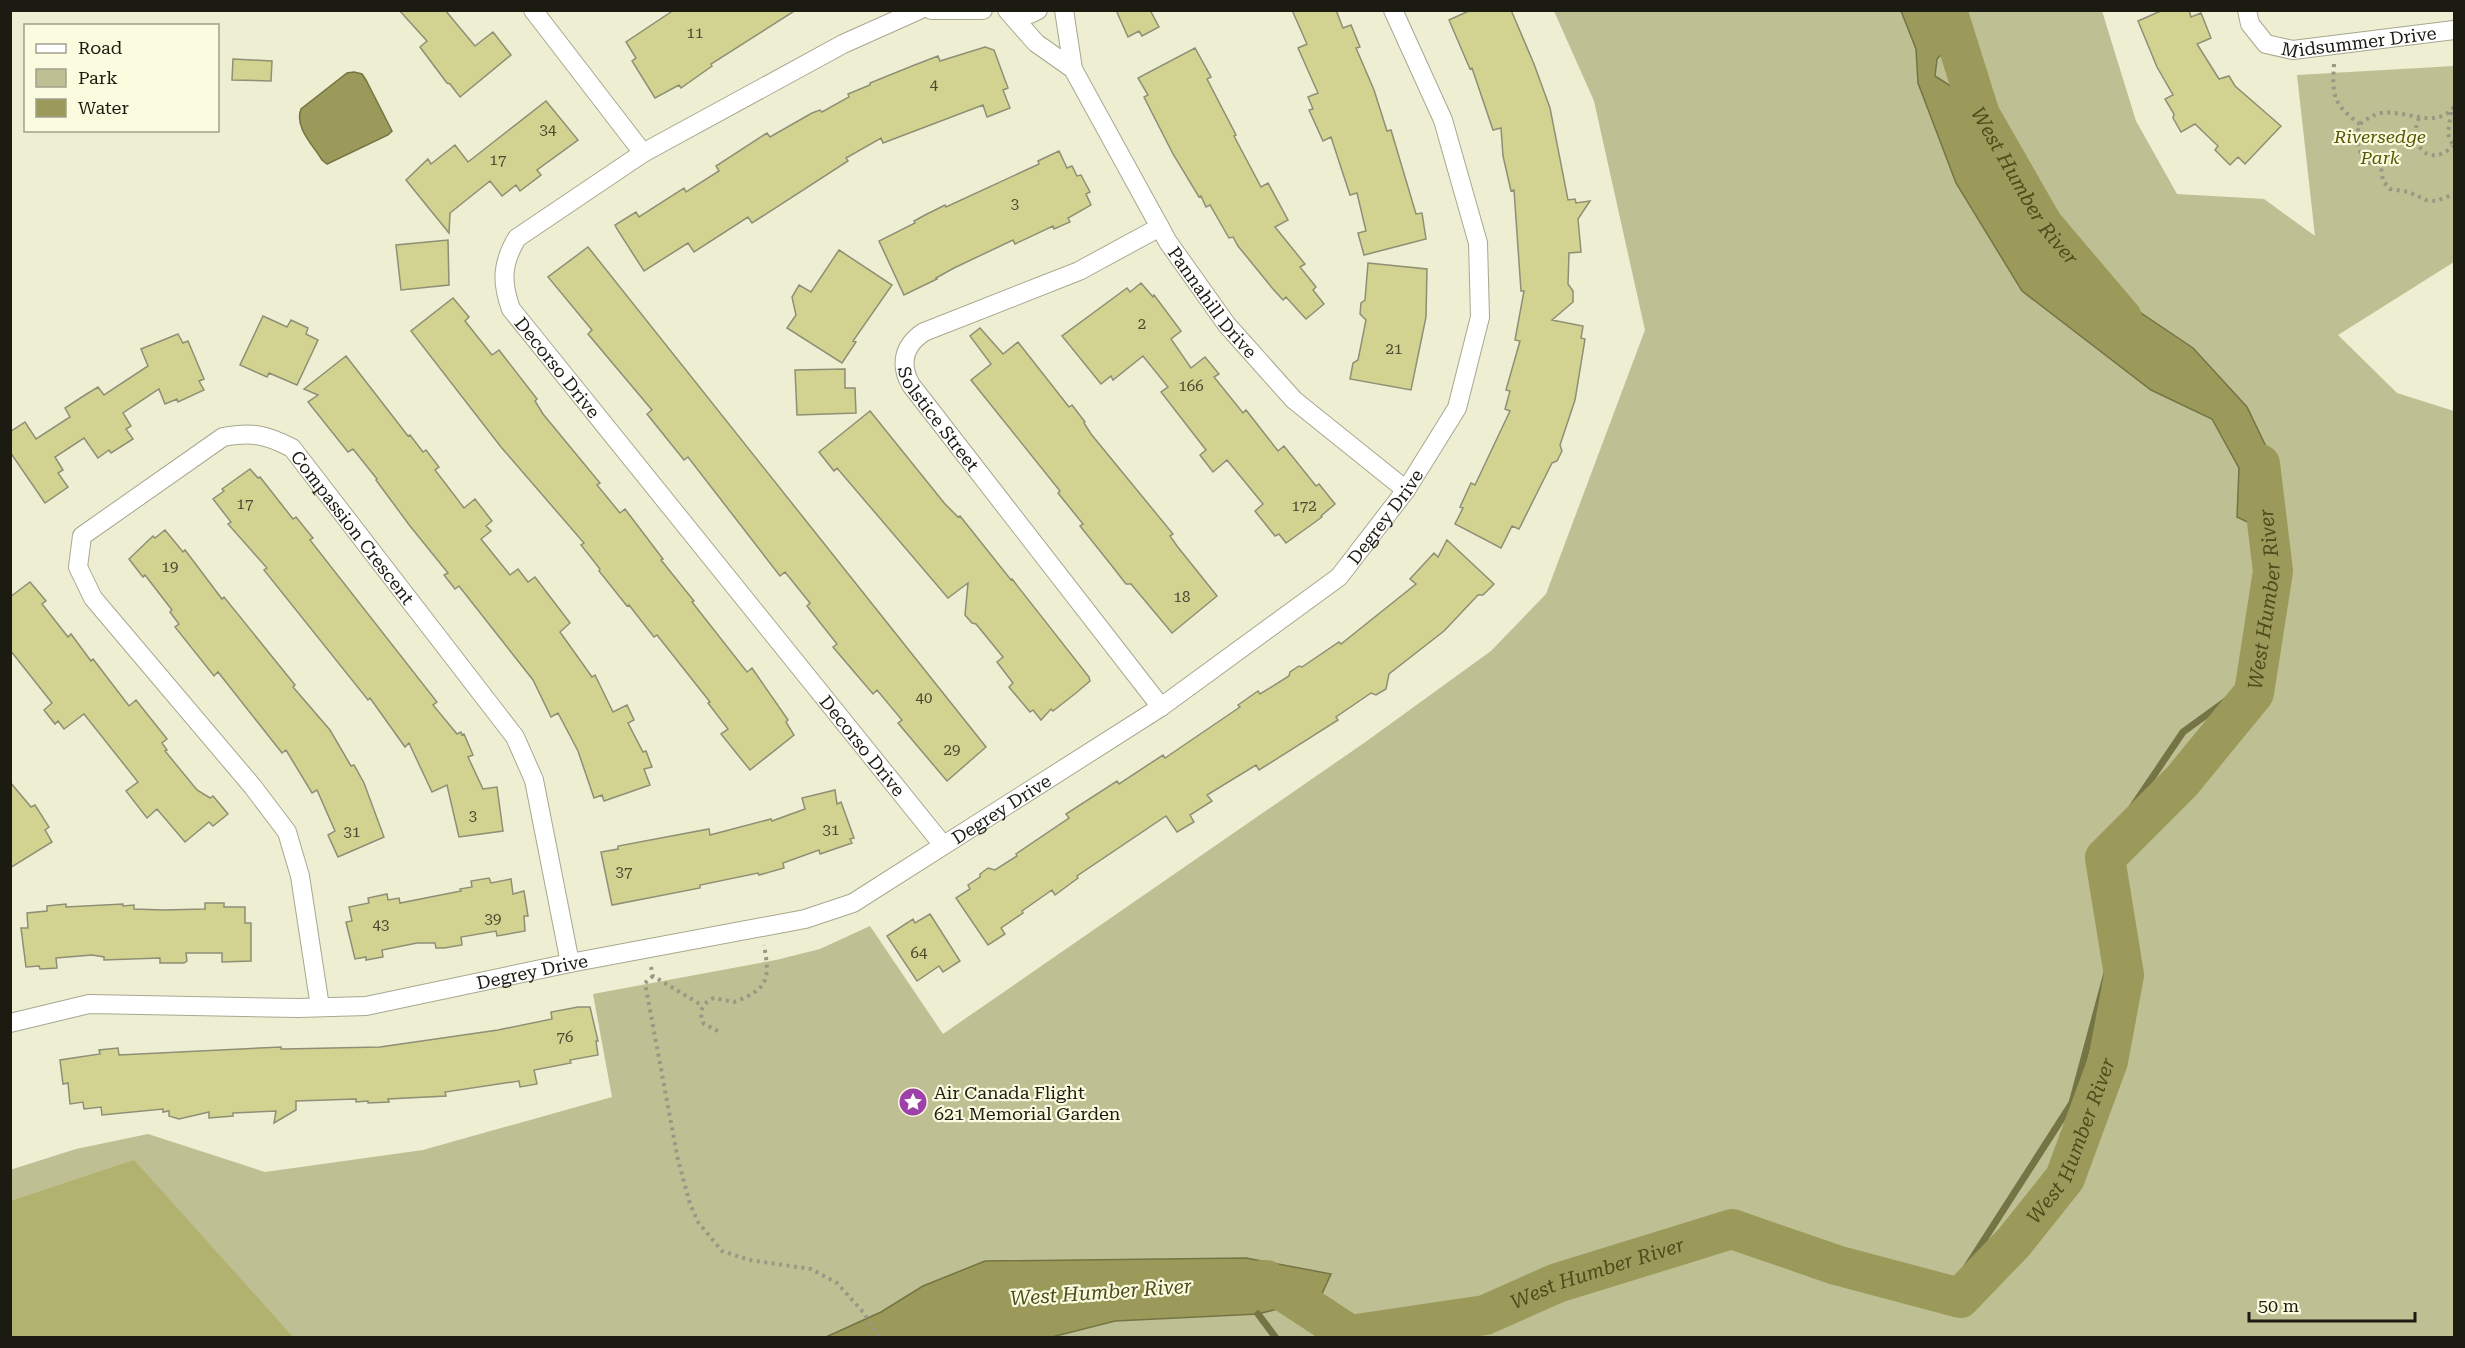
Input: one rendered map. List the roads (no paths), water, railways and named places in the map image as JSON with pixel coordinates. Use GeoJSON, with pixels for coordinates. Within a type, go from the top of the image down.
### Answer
{"type":"FeatureCollection","features":[{"type":"Feature","properties":{"kind":"street"},"geometry":{"type":"LineString","coordinates":[[533,10],[643,153]]}},
{"type":"Feature","properties":{"kind":"street","name":"Decorso Drive"},"geometry":{"type":"LineString","coordinates":[[919,10],[843,44],[643,153],[516,238],[507,254],[503,272],[504,291],[511,309],[943,845]]}},
{"type":"Feature","properties":{"kind":"street"},"geometry":{"type":"LineString","coordinates":[[931,10],[983,10]]}},
{"type":"Feature","properties":{"kind":"street","name":"Pannahill Drive"},"geometry":{"type":"LineString","coordinates":[[1008,10],[1030,14],[1038,10]]}},
{"type":"Feature","properties":{"kind":"street","name":"Pannahill Drive"},"geometry":{"type":"LineString","coordinates":[[1008,10],[1036,44],[1073,69]]}},
{"type":"Feature","properties":{"kind":"street","name":"Pannahill Drive"},"geometry":{"type":"LineString","coordinates":[[1064,10],[1073,69],[1168,242],[1227,324],[1294,399],[1406,490]]}},
{"type":"Feature","properties":{"kind":"street","name":"Degrey Drive"},"geometry":{"type":"LineString","coordinates":[[10,1023],[89,1004],[366,1006],[570,963],[805,919],[853,903],[1161,707],[1339,577],[1406,490],[1457,408],[1480,317],[1478,243],[1443,120],[1393,10]]}},
{"type":"Feature","properties":{"kind":"street","name":"Midsummer Drive"},"geometry":{"type":"LineString","coordinates":[[2247,10],[2250,24],[2266,44],[2293,50],[2454,30]]}},
{"type":"Feature","properties":{"kind":"street","name":"Solstice Street"},"geometry":{"type":"LineString","coordinates":[[1160,227],[1079,271],[924,332],[909,345],[904,366],[911,385],[1161,707]]}},
{"type":"Feature","properties":{"kind":"street","name":"Compassion Crescent"},"geometry":{"type":"LineString","coordinates":[[320,1007],[300,876],[287,832],[253,787],[93,598],[78,567],[82,536],[223,437],[246,433],[271,437],[292,448],[515,737],[534,780],[570,963]]}},
{"type":"Feature","properties":{"kind":"water"},"geometry":{"type":"Polygon","coordinates":[[[1901,11],[1938,11],[1951,44],[1937,59],[1935,76],[1963,94],[1993,173],[2046,249],[2193,348],[2247,407],[2272,459],[2272,512],[2260,528],[2237,517],[2239,468],[2212,419],[2151,390],[2022,291],[1956,183],[1918,83],[1916,49],[1901,11]]]}},
{"type":"Feature","properties":{"kind":"water"},"geometry":{"type":"Polygon","coordinates":[[[347,73],[362,74],[366,80],[392,131],[327,164],[302,129],[301,109],[347,73]]]}},
{"type":"Feature","properties":{"kind":"water"},"geometry":{"type":"Polygon","coordinates":[[[1246,1258],[1331,1274],[1320,1298],[1258,1314],[1115,1321],[1052,1337],[826,1337],[881,1312],[923,1286],[985,1261],[1246,1258]]]}},
{"type":"Feature","properties":{"kind":"waterway","name":"West Humber River"},"geometry":{"type":"LineString","coordinates":[[1947,10],[1980,115],[2043,225],[2122,318]]}},
{"type":"Feature","properties":{"kind":"waterway","name":"West Humber River"},"geometry":{"type":"LineString","coordinates":[[1254,1281],[1266,1280],[1350,1335],[1485,1315],[1557,1283],[1732,1229],[1836,1265],[1960,1298],[2014,1242],[2065,1178],[2108,1061],[2124,975],[2105,858],[2182,781],[2254,693],[2273,571],[2260,464]]}},
{"type":"Feature","properties":{"kind":"waterway"},"geometry":{"type":"LineString","coordinates":[[1385,1338],[1468,1333],[1547,1281],[1638,1243],[1707,1233],[1790,1248],[1870,1283],[1924,1291],[1957,1282],[2072,1103],[2107,973],[2100,883],[2133,806],[2183,732],[2245,687],[2253,655],[2260,528]]}},
{"type":"Feature","properties":{"kind":"waterway"},"geometry":{"type":"LineString","coordinates":[[1258,1314],[1276,1338]]}},
{"type":"Feature","properties":{"kind":"place","name":"Air Canada Flight 621 Memorial Garden"},"geometry":{"type":"Point","coordinates":[913,1102]}},
{"type":"Feature","properties":{"kind":"park label","name":"Riversedge Park"},"geometry":{"type":"Point","coordinates":[2380,146]}}]}
